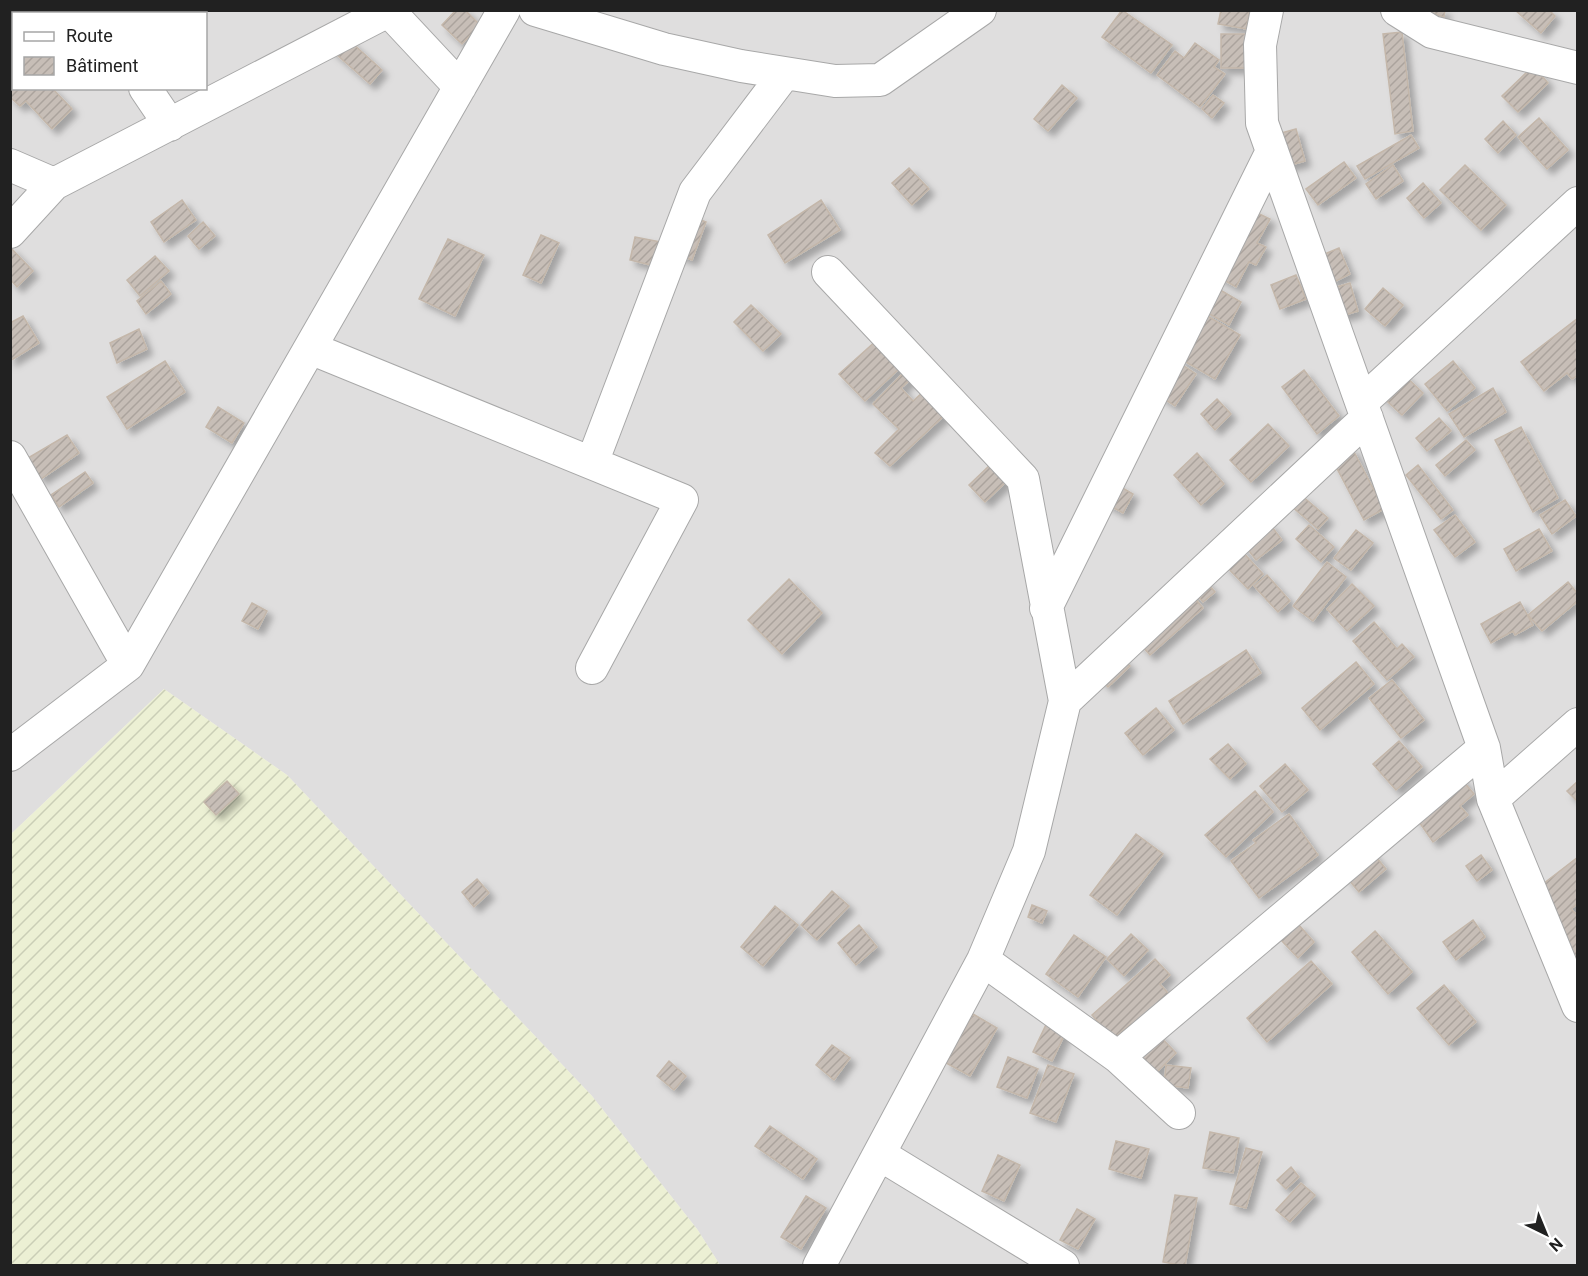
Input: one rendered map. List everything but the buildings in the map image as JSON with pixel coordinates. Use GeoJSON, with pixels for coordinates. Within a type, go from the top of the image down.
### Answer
{"type":"FeatureCollection","features":[{"type":"Feature","properties":{"kind":"street"},"geometry":{"type":"LineString","coordinates":[[10,755],[128,665],[504,10]]}},
{"type":"Feature","properties":{"kind":"street"},"geometry":{"type":"LineString","coordinates":[[535,10],[664,49],[836,81],[880,80],[981,10]]}},
{"type":"Feature","properties":{"kind":"street"},"geometry":{"type":"LineString","coordinates":[[1267,10],[1260,45],[1262,123],[1484,748],[1493,799],[1578,1006]]}},
{"type":"Feature","properties":{"kind":"street"},"geometry":{"type":"LineString","coordinates":[[1397,10],[1432,32],[1578,68]]}},
{"type":"Feature","properties":{"kind":"street"},"geometry":{"type":"LineString","coordinates":[[10,232],[54,184],[389,11],[460,87]]}},
{"type":"Feature","properties":{"kind":"street"},"geometry":{"type":"LineString","coordinates":[[592,464],[695,192],[784,73]]}},
{"type":"Feature","properties":{"kind":"street"},"geometry":{"type":"LineString","coordinates":[[146,90],[170,125]]}},
{"type":"Feature","properties":{"kind":"street"},"geometry":{"type":"LineString","coordinates":[[1046,608],[1272,150]]}},
{"type":"Feature","properties":{"kind":"street"},"geometry":{"type":"LineString","coordinates":[[10,165],[54,184]]}},
{"type":"Feature","properties":{"kind":"street"},"geometry":{"type":"LineString","coordinates":[[1065,701],[1578,203]]}},
{"type":"Feature","properties":{"kind":"street"},"geometry":{"type":"LineString","coordinates":[[819,1266],[984,960],[1029,851],[1065,701],[1023,479],[828,272]]}},
{"type":"Feature","properties":{"kind":"street"},"geometry":{"type":"LineString","coordinates":[[310,348],[682,500],[592,669]]}},
{"type":"Feature","properties":{"kind":"street"},"geometry":{"type":"LineString","coordinates":[[10,457],[128,665]]}},
{"type":"Feature","properties":{"kind":"street"},"geometry":{"type":"LineString","coordinates":[[1493,799],[1578,724]]}},
{"type":"Feature","properties":{"kind":"street"},"geometry":{"type":"LineString","coordinates":[[1118,1057],[1484,748]]}},
{"type":"Feature","properties":{"kind":"street"},"geometry":{"type":"LineString","coordinates":[[984,960],[1118,1057],[1179,1113]]}},
{"type":"Feature","properties":{"kind":"street"},"geometry":{"type":"LineString","coordinates":[[879,1154],[1064,1266]]}},
{"type":"Feature","properties":{"kind":"shaded area"},"geometry":{"type":"Polygon","coordinates":[[[11,11],[1577,11],[1577,1265],[720,1265],[697,1229],[592,1096],[287,775],[164,689],[11,834],[11,11]]]}},
{"type":"Feature","properties":{"kind":"green space"},"geometry":{"type":"Polygon","coordinates":[[[164,689],[287,775],[592,1096],[697,1229],[720,1265],[11,1266],[11,834],[164,689]]]}}]}
